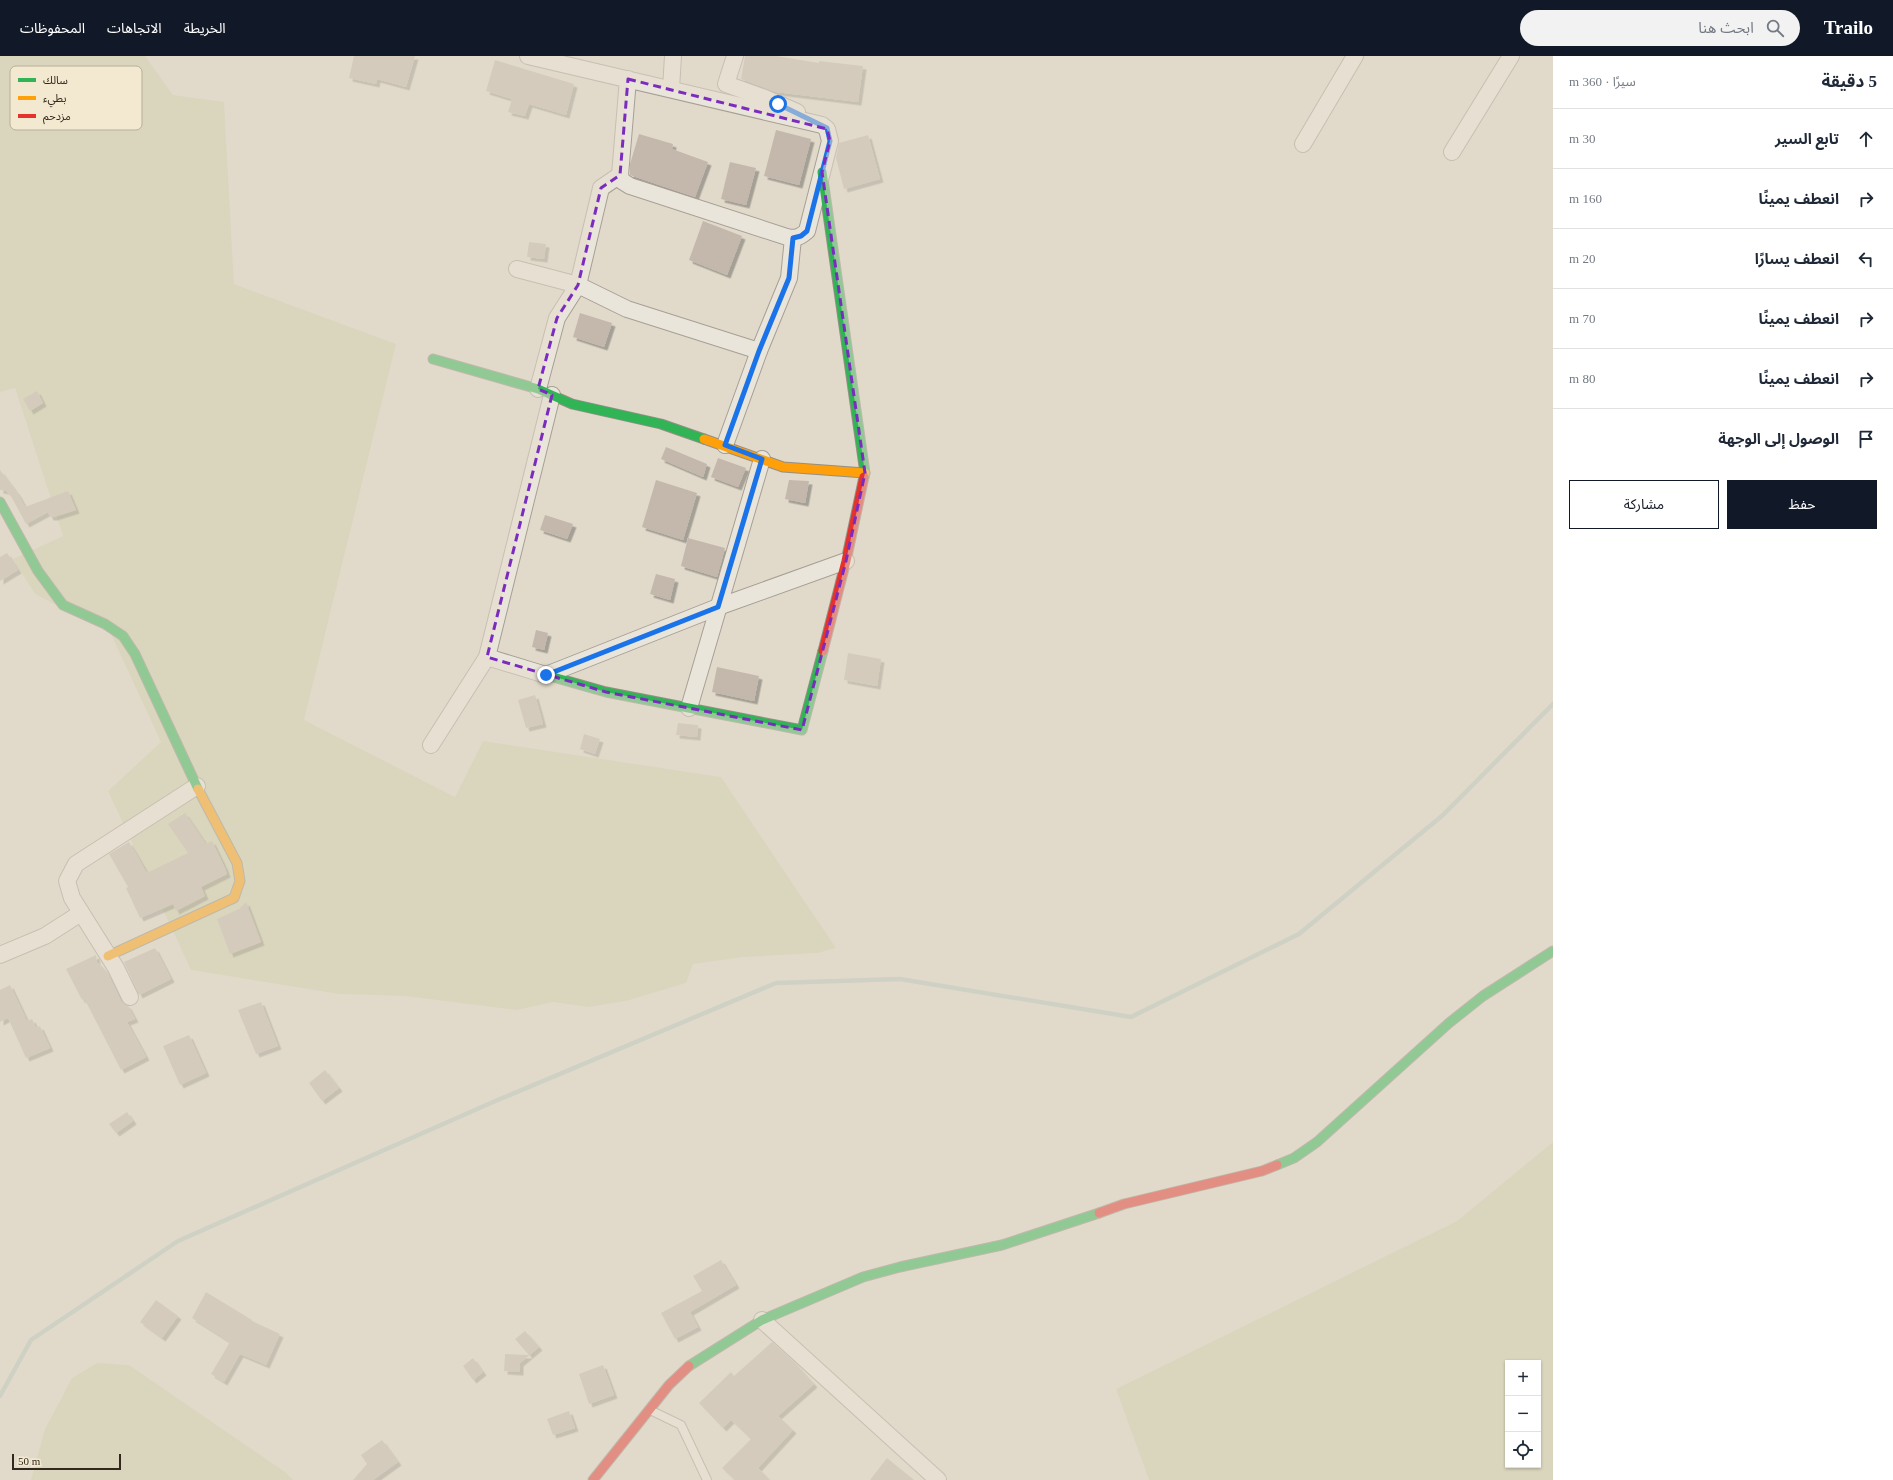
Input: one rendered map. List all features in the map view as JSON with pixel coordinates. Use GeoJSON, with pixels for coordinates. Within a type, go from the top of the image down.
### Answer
{"type":"FeatureCollection","features":[{"type":"Feature","properties":{"kind":"street"},"geometry":{"type":"LineString","coordinates":[[528,56],[557,59],[628,79],[816,124],[827,128],[830,141],[807,231],[801,236],[793,238],[630,186],[622,181],[620,175],[628,79]]}},
{"type":"Feature","properties":{"kind":"street"},"geometry":{"type":"LineString","coordinates":[[671,89],[673,56]]}},
{"type":"Feature","properties":{"kind":"street"},"geometry":{"type":"LineString","coordinates":[[735,56],[726,84],[765,98],[797,112],[816,124]]}},
{"type":"Feature","properties":{"kind":"street"},"geometry":{"type":"LineString","coordinates":[[1303,144],[1355,56]]}},
{"type":"Feature","properties":{"kind":"street"},"geometry":{"type":"LineString","coordinates":[[1452,152],[1511,56]]}},
{"type":"Feature","properties":{"kind":"street"},"geometry":{"type":"LineString","coordinates":[[487,657],[606,692],[802,730],[846,561],[865,473],[822,172]]}},
{"type":"Feature","properties":{"kind":"street"},"geometry":{"type":"LineString","coordinates":[[431,745],[487,657],[545,392],[557,318],[578,286],[601,188],[620,175]]}},
{"type":"Feature","properties":{"kind":"street"},"geometry":{"type":"LineString","coordinates":[[725,445],[759,351],[789,278],[793,238]]}},
{"type":"Feature","properties":{"kind":"street"},"geometry":{"type":"LineString","coordinates":[[517,269],[578,286],[627,309],[759,351]]}},
{"type":"Feature","properties":{"kind":"street"},"geometry":{"type":"LineString","coordinates":[[434,359],[545,392],[572,404],[661,424],[725,445],[783,467],[865,473]]}},
{"type":"Feature","properties":{"kind":"street"},"geometry":{"type":"LineString","coordinates":[[689,708],[762,459]]}},
{"type":"Feature","properties":{"kind":"street"},"geometry":{"type":"LineString","coordinates":[[0,502],[38,571],[63,605],[105,624],[123,636],[135,654],[197,786],[237,863],[241,876],[237,894],[234,898],[108,956]]}},
{"type":"Feature","properties":{"kind":"street"},"geometry":{"type":"LineString","coordinates":[[546,675],[718,607],[846,561]]}},
{"type":"Feature","properties":{"kind":"street"},"geometry":{"type":"LineString","coordinates":[[130,997],[108,956],[72,898],[68,881],[76,864],[197,786]]}},
{"type":"Feature","properties":{"kind":"street"},"geometry":{"type":"LineString","coordinates":[[0,955],[45,936],[81,913]]}},
{"type":"Feature","properties":{"kind":"street"},"geometry":{"type":"LineString","coordinates":[[593,1480],[618,1451],[669,1385],[688,1367],[762,1320],[863,1277],[900,1267],[1002,1245],[1124,1204],[1262,1171],[1294,1158],[1317,1142],[1379,1084],[1466,1009],[1483,996],[1553,951]]}},
{"type":"Feature","properties":{"kind":"street"},"geometry":{"type":"LineString","coordinates":[[762,1320],[938,1480]]}},
{"type":"Feature","properties":{"kind":"lane"},"geometry":{"type":"LineString","coordinates":[[649,1409],[681,1425],[707,1480]]}},
{"type":"Feature","properties":{"kind":"highlighted area"},"geometry":{"type":"Polygon","coordinates":[[[628,79],[827,129],[830,141],[822,172],[865,473],[846,561],[802,730],[606,692],[487,657],[552,395],[538,389],[557,318],[578,285],[601,188],[620,175],[628,79]]]}},
{"type":"Feature","properties":{"kind":"green space"},"geometry":{"type":"Polygon","coordinates":[[[0,56],[145,56],[173,95],[224,102],[234,284],[396,344],[304,720],[455,797],[483,741],[721,777],[836,948],[818,953],[744,957],[693,964],[686,983],[626,1001],[589,1007],[553,1002],[517,1010],[405,996],[339,994],[191,970],[108,791],[161,742],[103,617],[54,604],[35,594],[13,559],[63,536],[15,388],[0,392],[0,56]]]}},
{"type":"Feature","properties":{"kind":"green space"},"geometry":{"type":"Polygon","coordinates":[[[1553,1142],[1553,1480],[1149,1480],[1116,1389],[1457,1221],[1553,1142]]]}},
{"type":"Feature","properties":{"kind":"green space"},"geometry":{"type":"Polygon","coordinates":[[[97,1363],[129,1365],[285,1472],[293,1480],[31,1480],[45,1429],[72,1378],[97,1363]]]}},
{"type":"Feature","properties":{"kind":"building"},"geometry":{"type":"Polygon","coordinates":[[[354,56],[415,56],[406,87],[377,79],[376,84],[349,78],[354,56]]]}},
{"type":"Feature","properties":{"kind":"building"},"geometry":{"type":"Polygon","coordinates":[[[745,56],[776,56],[819,63],[819,61],[863,66],[858,102],[776,92],[741,79],[745,56]]]}},
{"type":"Feature","properties":{"kind":"building"},"geometry":{"type":"Polygon","coordinates":[[[495,60],[574,84],[566,115],[529,104],[525,116],[508,112],[512,99],[486,91],[495,60]]]}},
{"type":"Feature","properties":{"kind":"building"},"geometry":{"type":"Polygon","coordinates":[[[776,130],[811,139],[799,185],[764,176],[776,130]]]}},
{"type":"Feature","properties":{"kind":"building"},"geometry":{"type":"Polygon","coordinates":[[[639,134],[673,144],[672,149],[708,162],[695,197],[630,175],[630,164],[639,134]]]}},
{"type":"Feature","properties":{"kind":"building"},"geometry":{"type":"Polygon","coordinates":[[[868,135],[880,179],[844,189],[836,158],[839,143],[868,135]]]}},
{"type":"Feature","properties":{"kind":"building"},"geometry":{"type":"Polygon","coordinates":[[[730,162],[756,168],[746,205],[721,199],[730,162]]]}},
{"type":"Feature","properties":{"kind":"building"},"geometry":{"type":"Polygon","coordinates":[[[703,221],[742,236],[727,275],[689,260],[703,221]]]}},
{"type":"Feature","properties":{"kind":"building"},"geometry":{"type":"Polygon","coordinates":[[[529,242],[546,244],[544,259],[527,257],[529,242]]]}},
{"type":"Feature","properties":{"kind":"building"},"geometry":{"type":"Polygon","coordinates":[[[580,313],[612,323],[604,347],[573,337],[580,313]]]}},
{"type":"Feature","properties":{"kind":"building"},"geometry":{"type":"Polygon","coordinates":[[[37,391],[43,403],[30,411],[23,399],[37,391]]]}},
{"type":"Feature","properties":{"kind":"building"},"geometry":{"type":"Polygon","coordinates":[[[666,447],[707,464],[703,477],[661,459],[666,447]]]}},
{"type":"Feature","properties":{"kind":"building"},"geometry":{"type":"Polygon","coordinates":[[[718,458],[746,468],[738,487],[711,477],[718,458]]]}},
{"type":"Feature","properties":{"kind":"building"},"geometry":{"type":"Polygon","coordinates":[[[0,470],[18,494],[25,507],[68,491],[76,510],[54,517],[50,517],[48,512],[26,524],[11,496],[6,491],[0,490],[0,470]]]}},
{"type":"Feature","properties":{"kind":"building"},"geometry":{"type":"Polygon","coordinates":[[[656,480],[697,493],[683,540],[642,527],[656,480]]]}},
{"type":"Feature","properties":{"kind":"building"},"geometry":{"type":"Polygon","coordinates":[[[789,480],[809,481],[805,503],[785,499],[789,480]]]}},
{"type":"Feature","properties":{"kind":"building"},"geometry":{"type":"Polygon","coordinates":[[[545,515],[573,524],[567,539],[540,530],[545,515]]]}},
{"type":"Feature","properties":{"kind":"building"},"geometry":{"type":"Polygon","coordinates":[[[688,538],[725,548],[717,577],[681,566],[688,538]]]}},
{"type":"Feature","properties":{"kind":"building"},"geometry":{"type":"Polygon","coordinates":[[[7,553],[18,570],[0,581],[0,557],[7,553]]]}},
{"type":"Feature","properties":{"kind":"building"},"geometry":{"type":"Polygon","coordinates":[[[656,574],[675,579],[670,600],[650,594],[656,574]]]}},
{"type":"Feature","properties":{"kind":"building"},"geometry":{"type":"Polygon","coordinates":[[[536,630],[548,633],[544,650],[532,647],[536,630]]]}},
{"type":"Feature","properties":{"kind":"building"},"geometry":{"type":"Polygon","coordinates":[[[848,653],[881,659],[877,686],[844,680],[848,653]]]}},
{"type":"Feature","properties":{"kind":"building"},"geometry":{"type":"Polygon","coordinates":[[[717,667],[759,676],[754,701],[712,692],[717,667]]]}},
{"type":"Feature","properties":{"kind":"building"},"geometry":{"type":"Polygon","coordinates":[[[535,695],[543,724],[526,728],[518,700],[535,695]]]}},
{"type":"Feature","properties":{"kind":"building"},"geometry":{"type":"Polygon","coordinates":[[[678,723],[698,725],[697,737],[676,735],[678,723]]]}},
{"type":"Feature","properties":{"kind":"building"},"geometry":{"type":"Polygon","coordinates":[[[584,734],[600,739],[595,754],[580,749],[584,734]]]}},
{"type":"Feature","properties":{"kind":"building"},"geometry":{"type":"Polygon","coordinates":[[[185,813],[206,844],[212,841],[227,874],[201,887],[205,896],[176,911],[173,904],[140,918],[126,888],[128,887],[109,854],[129,842],[147,873],[188,853],[168,824],[185,813]]]}},
{"type":"Feature","properties":{"kind":"building"},"geometry":{"type":"Polygon","coordinates":[[[246,902],[261,942],[230,954],[217,919],[239,909],[246,902]]]}},
{"type":"Feature","properties":{"kind":"building"},"geometry":{"type":"Polygon","coordinates":[[[155,948],[171,979],[139,995],[124,962],[155,948]]]}},
{"type":"Feature","properties":{"kind":"building"},"geometry":{"type":"Polygon","coordinates":[[[96,955],[97,962],[108,973],[121,1001],[128,1006],[135,1019],[127,1022],[146,1057],[121,1070],[84,998],[82,1000],[66,969],[96,955]]]}},
{"type":"Feature","properties":{"kind":"building"},"geometry":{"type":"Polygon","coordinates":[[[10,985],[27,1021],[32,1019],[36,1028],[40,1026],[50,1048],[26,1058],[8,1018],[0,1022],[0,990],[10,985]]]}},
{"type":"Feature","properties":{"kind":"building"},"geometry":{"type":"Polygon","coordinates":[[[261,1002],[278,1046],[256,1054],[238,1010],[261,1002]]]}},
{"type":"Feature","properties":{"kind":"building"},"geometry":{"type":"Polygon","coordinates":[[[189,1035],[206,1073],[180,1085],[163,1046],[189,1035]]]}},
{"type":"Feature","properties":{"kind":"building"},"geometry":{"type":"Polygon","coordinates":[[[325,1070],[339,1088],[322,1101],[309,1083],[325,1070]]]}},
{"type":"Feature","properties":{"kind":"building"},"geometry":{"type":"Polygon","coordinates":[[[127,1112],[133,1121],[116,1133],[109,1124],[127,1112]]]}},
{"type":"Feature","properties":{"kind":"building"},"geometry":{"type":"Polygon","coordinates":[[[721,1260],[736,1285],[690,1312],[698,1327],[675,1339],[661,1313],[702,1291],[693,1276],[721,1260]]]}},
{"type":"Feature","properties":{"kind":"building"},"geometry":{"type":"Polygon","coordinates":[[[206,1292],[252,1321],[280,1334],[266,1365],[240,1354],[224,1382],[211,1374],[230,1342],[192,1318],[206,1292]]]}},
{"type":"Feature","properties":{"kind":"building"},"geometry":{"type":"Polygon","coordinates":[[[156,1300],[178,1316],[162,1338],[140,1322],[156,1300]]]}},
{"type":"Feature","properties":{"kind":"building"},"geometry":{"type":"Polygon","coordinates":[[[525,1331],[539,1347],[520,1363],[520,1372],[504,1371],[505,1354],[529,1355],[515,1339],[525,1331]]]}},
{"type":"Feature","properties":{"kind":"building"},"geometry":{"type":"Polygon","coordinates":[[[772,1342],[794,1362],[814,1384],[778,1416],[793,1430],[758,1468],[770,1480],[735,1480],[722,1468],[751,1439],[731,1420],[723,1428],[699,1403],[731,1372],[734,1376],[772,1342]]]}},
{"type":"Feature","properties":{"kind":"building"},"geometry":{"type":"Polygon","coordinates":[[[473,1358],[483,1372],[473,1380],[463,1366],[473,1358]]]}},
{"type":"Feature","properties":{"kind":"building"},"geometry":{"type":"Polygon","coordinates":[[[603,1365],[614,1395],[589,1404],[579,1374],[603,1365]]]}},
{"type":"Feature","properties":{"kind":"building"},"geometry":{"type":"Polygon","coordinates":[[[569,1411],[575,1428],[553,1435],[547,1419],[569,1411]]]}},
{"type":"Feature","properties":{"kind":"building"},"geometry":{"type":"Polygon","coordinates":[[[382,1440],[398,1462],[373,1480],[353,1480],[367,1464],[361,1455],[382,1440]]]}},
{"type":"Feature","properties":{"kind":"building"},"geometry":{"type":"Polygon","coordinates":[[[887,1458],[914,1480],[870,1480],[887,1458]]]}},
{"type":"Feature","properties":{"kind":"waterway"},"geometry":{"type":"LineString","coordinates":[[0,1396],[31,1340],[178,1241],[493,1102],[776,983],[900,979],[1131,1017],[1299,934],[1443,815],[1553,704]]}},
{"type":"Feature","properties":{"kind":"traffic: fast"},"geometry":{"type":"LineString","coordinates":[[822,172],[865,473],[864,477]]}},
{"type":"Feature","properties":{"kind":"traffic: fast"},"geometry":{"type":"LineString","coordinates":[[433,359],[538,389],[572,404],[661,424],[704,439]]}},
{"type":"Feature","properties":{"kind":"traffic: fast"},"geometry":{"type":"LineString","coordinates":[[0,502],[38,571],[63,605],[105,624],[123,636],[135,654],[198,789]]}},
{"type":"Feature","properties":{"kind":"traffic: fast"},"geometry":{"type":"LineString","coordinates":[[546,675],[606,692],[802,730],[823,651]]}},
{"type":"Feature","properties":{"kind":"traffic: fast"},"geometry":{"type":"LineString","coordinates":[[1277,1165],[1294,1158],[1317,1142],[1449,1023],[1483,996],[1553,951]]}},
{"type":"Feature","properties":{"kind":"traffic: fast"},"geometry":{"type":"LineString","coordinates":[[689,1366],[762,1320],[863,1277],[900,1267],[1002,1245],[1099,1213]]}},
{"type":"Feature","properties":{"kind":"traffic: slow"},"geometry":{"type":"LineString","coordinates":[[704,439],[783,467],[865,473]]}},
{"type":"Feature","properties":{"kind":"traffic: slow"},"geometry":{"type":"LineString","coordinates":[[108,956],[234,898],[240,881],[237,863],[198,789]]}},
{"type":"Feature","properties":{"kind":"traffic: jam"},"geometry":{"type":"LineString","coordinates":[[823,651],[846,561],[864,477]]}},
{"type":"Feature","properties":{"kind":"traffic: jam"},"geometry":{"type":"LineString","coordinates":[[1099,1213],[1124,1204],[1262,1171],[1277,1165]]}},
{"type":"Feature","properties":{"kind":"traffic: jam"},"geometry":{"type":"LineString","coordinates":[[593,1480],[669,1385],[689,1366]]}},
{"type":"Feature","properties":{"kind":"route"},"geometry":{"type":"LineString","coordinates":[[546,675],[718,607],[762,459],[725,445],[759,351],[789,278],[793,238],[801,236],[807,231],[830,141],[827,128],[816,124],[797,112],[778,104]]}}]}
